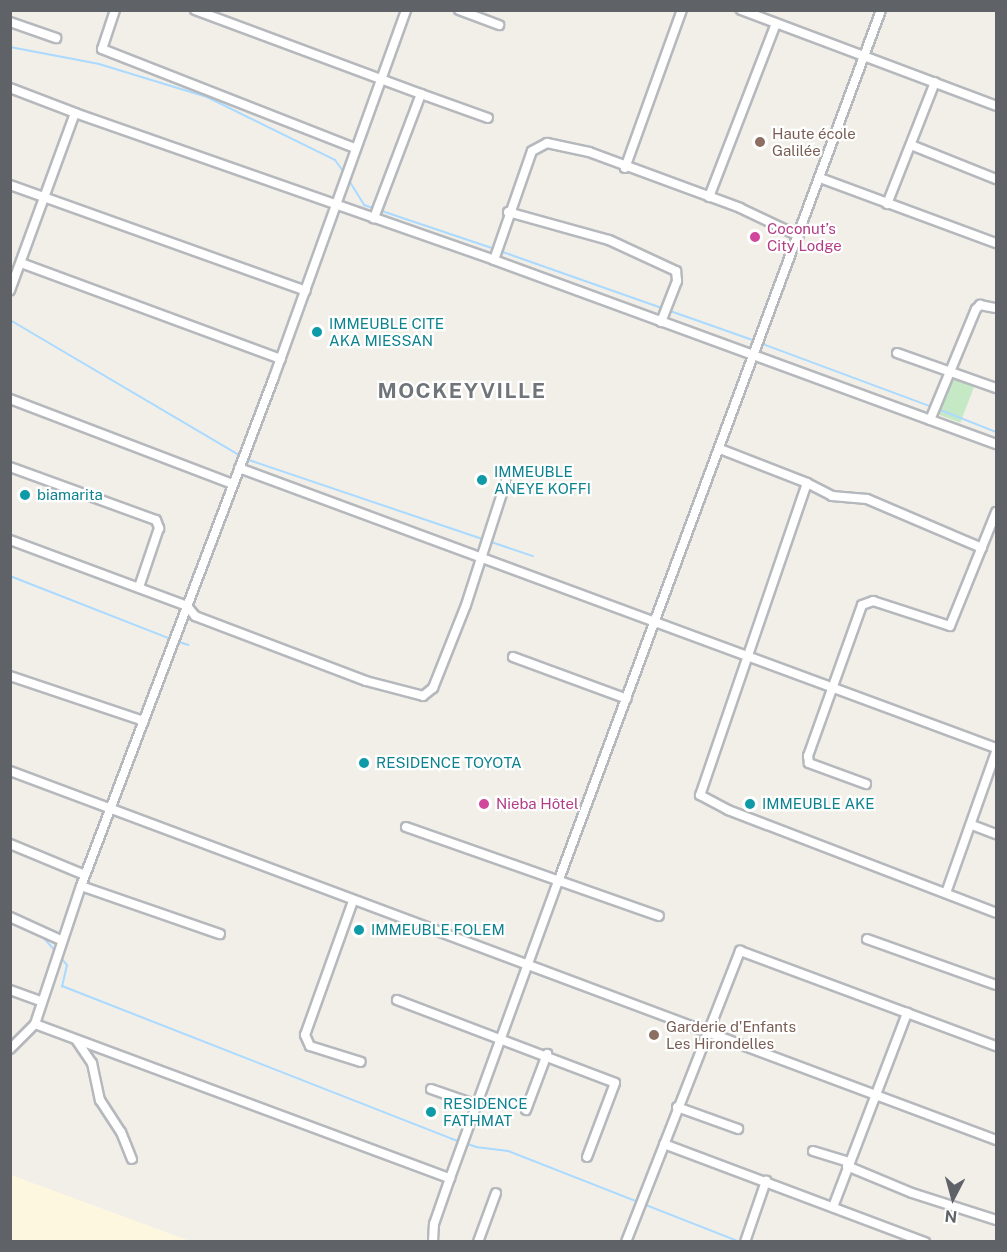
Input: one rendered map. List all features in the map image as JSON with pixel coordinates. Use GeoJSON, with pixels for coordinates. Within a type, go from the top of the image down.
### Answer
{"type":"FeatureCollection","features":[{"type":"Feature","properties":{"kind":"street"},"geometry":{"type":"LineString","coordinates":[[115,10],[102,49],[354,148]]}},
{"type":"Feature","properties":{"kind":"street"},"geometry":{"type":"LineString","coordinates":[[195,10],[488,118]]}},
{"type":"Feature","properties":{"kind":"street"},"geometry":{"type":"LineString","coordinates":[[10,1049],[35,1024],[61,940],[306,291],[354,148],[406,10]]}},
{"type":"Feature","properties":{"kind":"street"},"geometry":{"type":"LineString","coordinates":[[459,10],[499,25]]}},
{"type":"Feature","properties":{"kind":"street"},"geometry":{"type":"LineString","coordinates":[[625,168],[682,10]]}},
{"type":"Feature","properties":{"kind":"street"},"geometry":{"type":"LineString","coordinates":[[741,10],[996,106]]}},
{"type":"Feature","properties":{"kind":"street"},"geometry":{"type":"LineString","coordinates":[[433,1242],[432,1233],[450,1178],[558,882],[800,236],[881,10]]}},
{"type":"Feature","properties":{"kind":"street"},"geometry":{"type":"LineString","coordinates":[[10,22],[56,38]]}},
{"type":"Feature","properties":{"kind":"street"},"geometry":{"type":"LineString","coordinates":[[709,197],[776,23]]}},
{"type":"Feature","properties":{"kind":"street"},"geometry":{"type":"LineString","coordinates":[[887,204],[935,82]]}},
{"type":"Feature","properties":{"kind":"street"},"geometry":{"type":"LineString","coordinates":[[10,88],[335,206],[494,260],[996,444]]}},
{"type":"Feature","properties":{"kind":"street"},"geometry":{"type":"LineString","coordinates":[[374,218],[421,94]]}},
{"type":"Feature","properties":{"kind":"street"},"geometry":{"type":"LineString","coordinates":[[10,291],[75,113]]}},
{"type":"Feature","properties":{"kind":"street"},"geometry":{"type":"LineString","coordinates":[[494,260],[508,212],[532,152],[541,143],[589,152],[625,168],[709,197],[800,236]]}},
{"type":"Feature","properties":{"kind":"street"},"geometry":{"type":"LineString","coordinates":[[911,145],[996,178]]}},
{"type":"Feature","properties":{"kind":"street"},"geometry":{"type":"LineString","coordinates":[[820,178],[996,243]]}},
{"type":"Feature","properties":{"kind":"street"},"geometry":{"type":"LineString","coordinates":[[10,185],[306,291]]}},
{"type":"Feature","properties":{"kind":"street"},"geometry":{"type":"LineString","coordinates":[[508,212],[609,240],[676,271],[677,281],[662,322]]}},
{"type":"Feature","properties":{"kind":"street"},"geometry":{"type":"LineString","coordinates":[[21,263],[280,359]]}},
{"type":"Feature","properties":{"kind":"street"},"geometry":{"type":"LineString","coordinates":[[930,420],[976,309],[980,305],[996,308]]}},
{"type":"Feature","properties":{"kind":"street"},"geometry":{"type":"LineString","coordinates":[[897,353],[996,388]]}},
{"type":"Feature","properties":{"kind":"street"},"geometry":{"type":"LineString","coordinates":[[10,399],[233,484]]}},
{"type":"Feature","properties":{"kind":"street"},"geometry":{"type":"LineString","coordinates":[[720,449],[807,483],[832,496],[867,498],[982,548]]}},
{"type":"Feature","properties":{"kind":"street"},"geometry":{"type":"LineString","coordinates":[[10,467],[156,520],[159,528],[139,588]]}},
{"type":"Feature","properties":{"kind":"street"},"geometry":{"type":"LineString","coordinates":[[239,468],[832,686],[996,750],[972,825],[946,893]]}},
{"type":"Feature","properties":{"kind":"street"},"geometry":{"type":"LineString","coordinates":[[10,540],[188,606],[195,616],[366,681],[423,696],[433,688],[482,558],[506,482]]}},
{"type":"Feature","properties":{"kind":"street"},"geometry":{"type":"LineString","coordinates":[[807,483],[700,795],[728,810],[996,913]]}},
{"type":"Feature","properties":{"kind":"street"},"geometry":{"type":"LineString","coordinates":[[867,784],[808,760],[862,605],[873,602],[950,626],[996,512]]}},
{"type":"Feature","properties":{"kind":"street"},"geometry":{"type":"LineString","coordinates":[[513,657],[627,699]]}},
{"type":"Feature","properties":{"kind":"street"},"geometry":{"type":"LineString","coordinates":[[10,676],[144,721]]}},
{"type":"Feature","properties":{"kind":"street"},"geometry":{"type":"LineString","coordinates":[[10,771],[996,1140]]}},
{"type":"Feature","properties":{"kind":"street"},"geometry":{"type":"LineString","coordinates":[[972,825],[996,834]]}},
{"type":"Feature","properties":{"kind":"street"},"geometry":{"type":"LineString","coordinates":[[406,827],[659,916]]}},
{"type":"Feature","properties":{"kind":"street"},"geometry":{"type":"LineString","coordinates":[[10,844],[85,875]]}},
{"type":"Feature","properties":{"kind":"street"},"geometry":{"type":"LineString","coordinates":[[81,886],[220,934]]}},
{"type":"Feature","properties":{"kind":"street"},"geometry":{"type":"LineString","coordinates":[[353,901],[305,1035],[310,1046],[361,1062]]}},
{"type":"Feature","properties":{"kind":"street"},"geometry":{"type":"LineString","coordinates":[[10,917],[61,940]]}},
{"type":"Feature","properties":{"kind":"street"},"geometry":{"type":"LineString","coordinates":[[867,939],[996,985]]}},
{"type":"Feature","properties":{"kind":"street"},"geometry":{"type":"LineString","coordinates":[[626,1242],[740,951],[996,1046]]}},
{"type":"Feature","properties":{"kind":"street"},"geometry":{"type":"LineString","coordinates":[[10,990],[41,1001]]}},
{"type":"Feature","properties":{"kind":"street"},"geometry":{"type":"LineString","coordinates":[[397,1000],[547,1054],[615,1083],[587,1157]]}},
{"type":"Feature","properties":{"kind":"street"},"geometry":{"type":"LineString","coordinates":[[833,1207],[907,1013]]}},
{"type":"Feature","properties":{"kind":"street"},"geometry":{"type":"LineString","coordinates":[[35,1024],[450,1178]]}},
{"type":"Feature","properties":{"kind":"street"},"geometry":{"type":"LineString","coordinates":[[77,1041],[92,1063],[100,1100],[121,1132],[132,1159]]}},
{"type":"Feature","properties":{"kind":"street"},"geometry":{"type":"LineString","coordinates":[[526,1110],[547,1054]]}},
{"type":"Feature","properties":{"kind":"street"},"geometry":{"type":"LineString","coordinates":[[431,1089],[477,1105]]}},
{"type":"Feature","properties":{"kind":"street"},"geometry":{"type":"LineString","coordinates":[[677,1107],[738,1129]]}},
{"type":"Feature","properties":{"kind":"street"},"geometry":{"type":"LineString","coordinates":[[664,1144],[925,1242]]}},
{"type":"Feature","properties":{"kind":"street"},"geometry":{"type":"LineString","coordinates":[[813,1151],[912,1193],[996,1220]]}},
{"type":"Feature","properties":{"kind":"street"},"geometry":{"type":"LineString","coordinates":[[745,1242],[766,1181]]}},
{"type":"Feature","properties":{"kind":"street"},"geometry":{"type":"LineString","coordinates":[[478,1242],[496,1193]]}},
{"type":"Feature","properties":{"kind":"shaded area"},"geometry":{"type":"Polygon","coordinates":[[[11,1175],[190,1241],[11,1241],[11,1175]]]}},
{"type":"Feature","properties":{"kind":"green space"},"geometry":{"type":"Polygon","coordinates":[[[950,377],[974,386],[960,423],[936,413],[950,377]]]}},
{"type":"Feature","properties":{"kind":"waterway"},"geometry":{"type":"LineString","coordinates":[[10,47],[99,64],[207,97],[335,160],[345,174]]}},
{"type":"Feature","properties":{"kind":"waterway"},"geometry":{"type":"LineString","coordinates":[[348,179],[364,205],[495,249]]}},
{"type":"Feature","properties":{"kind":"waterway"},"geometry":{"type":"LineString","coordinates":[[500,251],[755,341]]}},
{"type":"Feature","properties":{"kind":"waterway"},"geometry":{"type":"LineString","coordinates":[[10,320],[241,456]]}},
{"type":"Feature","properties":{"kind":"waterway"},"geometry":{"type":"LineString","coordinates":[[760,343],[932,407]]}},
{"type":"Feature","properties":{"kind":"waterway"},"geometry":{"type":"LineString","coordinates":[[938,409],[996,432]]}},
{"type":"Feature","properties":{"kind":"waterway"},"geometry":{"type":"LineString","coordinates":[[246,459],[533,556]]}},
{"type":"Feature","properties":{"kind":"waterway"},"geometry":{"type":"LineString","coordinates":[[10,576],[171,639]]}},
{"type":"Feature","properties":{"kind":"waterway"},"geometry":{"type":"LineString","coordinates":[[176,641],[188,645]]}},
{"type":"Feature","properties":{"kind":"waterway"},"geometry":{"type":"LineString","coordinates":[[41,935],[57,953]]}},
{"type":"Feature","properties":{"kind":"waterway"},"geometry":{"type":"LineString","coordinates":[[61,958],[67,965],[62,986],[452,1139],[476,1147],[508,1151],[740,1242]]}},
{"type":"Feature","properties":{"kind":"place","name":"Haute école Galilée"},"geometry":{"type":"Point","coordinates":[760,142]}},
{"type":"Feature","properties":{"kind":"place","name":"Coconut’s City Lodge"},"geometry":{"type":"Point","coordinates":[755,237]}},
{"type":"Feature","properties":{"kind":"place","name":"IMMEUBLE CITE AKA MIESSAN"},"geometry":{"type":"Point","coordinates":[317,332]}},
{"type":"Feature","properties":{"kind":"place","name":"IMMEUBLE ANEYE KOFFI"},"geometry":{"type":"Point","coordinates":[482,480]}},
{"type":"Feature","properties":{"kind":"place","name":"biamarita"},"geometry":{"type":"Point","coordinates":[25,495]}},
{"type":"Feature","properties":{"kind":"place","name":"RESIDENCE TOYOTA"},"geometry":{"type":"Point","coordinates":[364,763]}},
{"type":"Feature","properties":{"kind":"place","name":"Nieba Hôtel"},"geometry":{"type":"Point","coordinates":[484,804]}},
{"type":"Feature","properties":{"kind":"place","name":"IMMEUBLE AKE"},"geometry":{"type":"Point","coordinates":[750,804]}},
{"type":"Feature","properties":{"kind":"place","name":"IMMEUBLE FOLEM"},"geometry":{"type":"Point","coordinates":[359,930]}},
{"type":"Feature","properties":{"kind":"place","name":"Garderie d'Enfants Les Hirondelles"},"geometry":{"type":"Point","coordinates":[654,1035]}},
{"type":"Feature","properties":{"kind":"place","name":"RESIDENCE FATHMAT"},"geometry":{"type":"Point","coordinates":[431,1112]}},
{"type":"Feature","properties":{"kind":"district","name":"MOCKEYVILLE"},"geometry":{"type":"Point","coordinates":[462,391]}}]}
